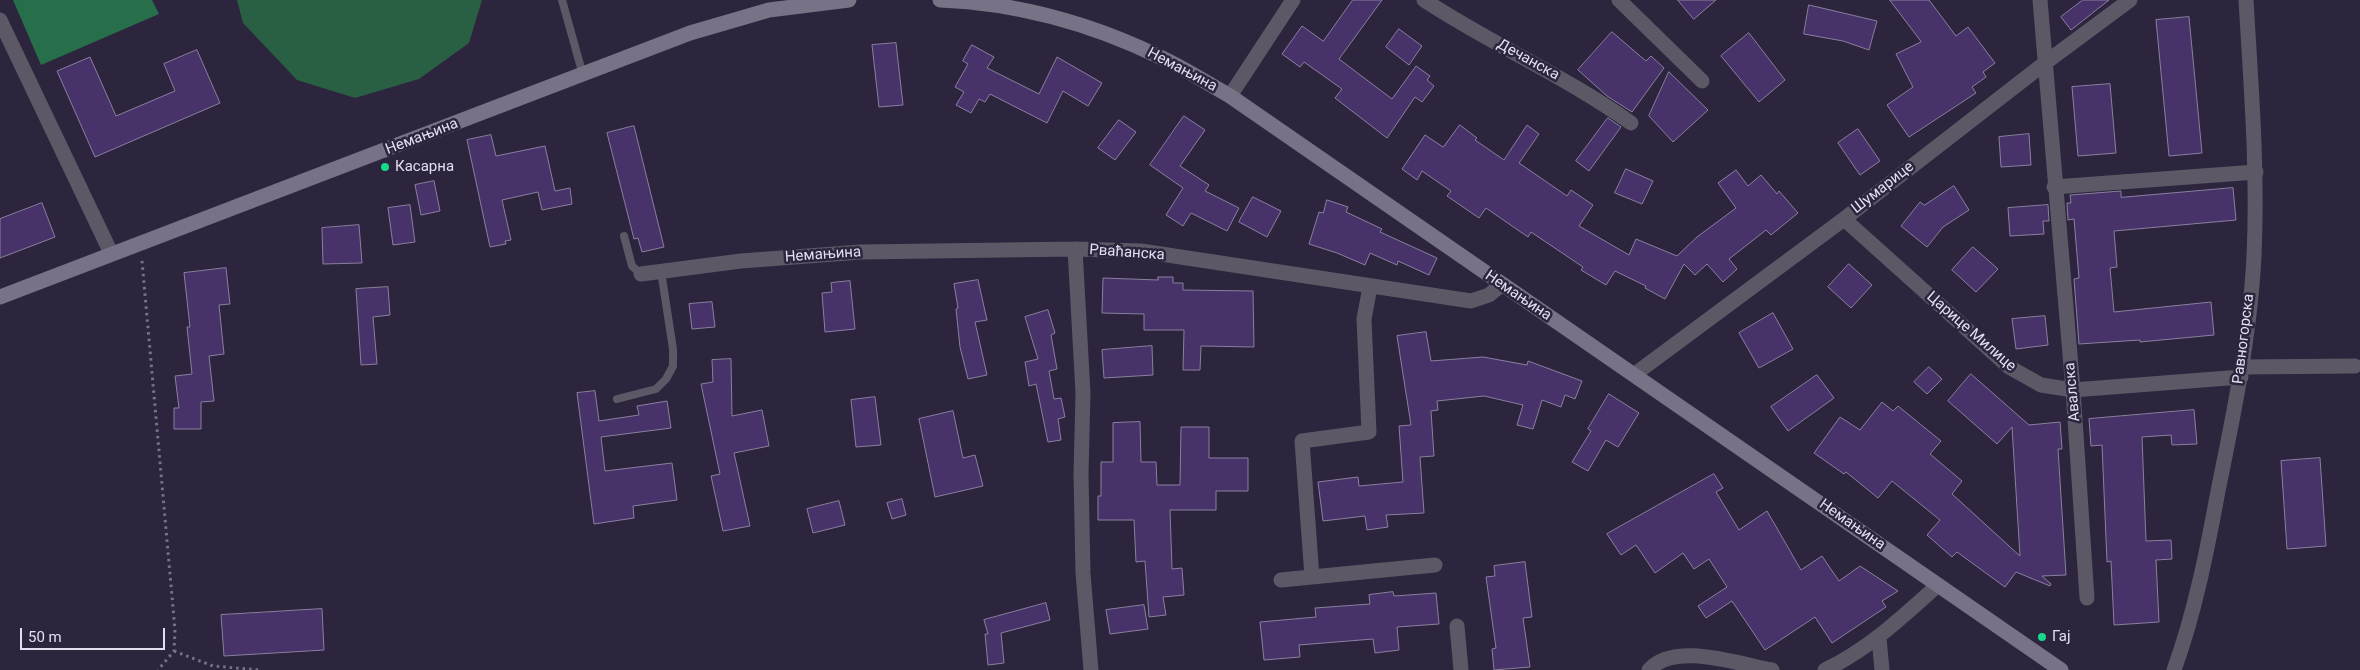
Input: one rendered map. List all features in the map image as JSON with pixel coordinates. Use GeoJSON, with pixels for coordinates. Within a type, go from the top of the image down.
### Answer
{"type":"FeatureCollection","features":[{"type":"Feature","properties":{"kind":"street","name":"Немањина"},"geometry":{"type":"LineString","coordinates":[[0,297],[690,33],[741,17],[801,5],[849,0]]}},
{"type":"Feature","properties":{"kind":"street","name":"Немањина"},"geometry":{"type":"LineString","coordinates":[[940,0],[1004,6],[1082,26],[1161,57],[1230,96],[1501,285],[1635,374],[1938,585],[2045,664],[2062,670]]}},
{"type":"Feature","properties":{"kind":"street"},"geometry":{"type":"LineString","coordinates":[[1230,96],[1293,0]]}},
{"type":"Feature","properties":{"kind":"street","name":"Дечанска"},"geometry":{"type":"LineString","coordinates":[[1424,0],[1454,20],[1559,77],[1632,123]]}},
{"type":"Feature","properties":{"kind":"street"},"geometry":{"type":"LineString","coordinates":[[1619,0],[1702,81]]}},
{"type":"Feature","properties":{"kind":"street","name":"Авалска"},"geometry":{"type":"LineString","coordinates":[[2040,0],[2054,186],[2073,390],[2087,598]]}},
{"type":"Feature","properties":{"kind":"street","name":"Шумарице"},"geometry":{"type":"LineString","coordinates":[[1635,374],[1844,219],[2044,63],[2130,0]]}},
{"type":"Feature","properties":{"kind":"street","name":"Равногорска"},"geometry":{"type":"LineString","coordinates":[[2174,670],[2189,628],[2241,372],[2254,258],[2256,172],[2246,0]]}},
{"type":"Feature","properties":{"kind":"street"},"geometry":{"type":"LineString","coordinates":[[0,20],[111,253]]}},
{"type":"Feature","properties":{"kind":"street"},"geometry":{"type":"LineString","coordinates":[[2054,186],[2256,172]]}},
{"type":"Feature","properties":{"kind":"street","name":"Царице Милице"},"geometry":{"type":"LineString","coordinates":[[1844,219],[2008,367],[2041,385],[2073,390],[2241,372],[2355,366]]}},
{"type":"Feature","properties":{"kind":"street","name":"Немањина"},"geometry":{"type":"LineString","coordinates":[[641,274],[741,261],[862,252],[1075,249]]}},
{"type":"Feature","properties":{"kind":"street","name":"Рваћанска"},"geometry":{"type":"LineString","coordinates":[[1091,670],[1083,573],[1081,474],[1083,393],[1075,249],[1141,251],[1471,301],[1489,296],[1501,285]]}},
{"type":"Feature","properties":{"kind":"street"},"geometry":{"type":"LineString","coordinates":[[1312,577],[1302,441],[1369,432],[1364,319],[1370,287]]}},
{"type":"Feature","properties":{"kind":"street"},"geometry":{"type":"LineString","coordinates":[[1280,580],[1435,565]]}},
{"type":"Feature","properties":{"kind":"street"},"geometry":{"type":"LineString","coordinates":[[1825,670],[1851,657],[1879,638],[1938,585]]}},
{"type":"Feature","properties":{"kind":"street"},"geometry":{"type":"LineString","coordinates":[[1457,626],[1461,670]]}},
{"type":"Feature","properties":{"kind":"street"},"geometry":{"type":"LineString","coordinates":[[1879,638],[1882,670]]}},
{"type":"Feature","properties":{"kind":"street"},"geometry":{"type":"LineString","coordinates":[[1649,670],[1662,659],[1682,654],[1731,666],[1772,670]]}},
{"type":"Feature","properties":{"kind":"lane"},"geometry":{"type":"LineString","coordinates":[[562,0],[583,75]]}},
{"type":"Feature","properties":{"kind":"lane","name":"Немањина"},"geometry":{"type":"LineString","coordinates":[[624,236],[632,266],[641,274]]}},
{"type":"Feature","properties":{"kind":"lane"},"geometry":{"type":"LineString","coordinates":[[617,399],[656,389],[666,379],[673,366],[673,350],[661,271]]}},
{"type":"Feature","properties":{"kind":"path"},"geometry":{"type":"LineString","coordinates":[[140,243],[175,630],[174,651],[158,670]]}},
{"type":"Feature","properties":{"kind":"path"},"geometry":{"type":"LineString","coordinates":[[174,651],[213,666],[260,670]]}},
{"type":"Feature","properties":{"kind":"green space"},"geometry":{"type":"Polygon","coordinates":[[[13,0],[152,0],[159,14],[41,65],[13,0]]]}},
{"type":"Feature","properties":{"kind":"green space"},"geometry":{"type":"Polygon","coordinates":[[[237,0],[482,0],[469,43],[419,79],[355,98],[297,80],[243,23],[237,0]]]}},
{"type":"Feature","properties":{"kind":"building"},"geometry":{"type":"Polygon","coordinates":[[[1353,0],[1382,0],[1339,59],[1392,99],[1416,66],[1430,76],[1427,80],[1434,86],[1422,102],[1415,97],[1387,138],[1335,98],[1342,89],[1304,62],[1300,67],[1282,54],[1302,26],[1323,41],[1353,0]]]}},
{"type":"Feature","properties":{"kind":"building"},"geometry":{"type":"Polygon","coordinates":[[[1678,0],[1716,0],[1694,19],[1678,0]]]}},
{"type":"Feature","properties":{"kind":"building"},"geometry":{"type":"Polygon","coordinates":[[[1890,0],[1929,0],[1956,36],[1968,27],[1995,63],[1983,72],[1986,77],[1972,87],[1976,93],[1909,137],[1887,105],[1913,87],[1896,54],[1921,42],[1890,0]]]}},
{"type":"Feature","properties":{"kind":"building"},"geometry":{"type":"Polygon","coordinates":[[[2083,0],[2109,0],[2071,30],[2061,17],[2083,0]]]}},
{"type":"Feature","properties":{"kind":"building"},"geometry":{"type":"Polygon","coordinates":[[[1809,5],[1877,21],[1869,50],[1843,41],[1804,34],[1809,5]]]}},
{"type":"Feature","properties":{"kind":"building"},"geometry":{"type":"Polygon","coordinates":[[[2189,17],[2202,153],[2169,156],[2156,20],[2189,17]]]}},
{"type":"Feature","properties":{"kind":"building"},"geometry":{"type":"Polygon","coordinates":[[[1399,29],[1422,46],[1409,65],[1386,47],[1399,29]]]}},
{"type":"Feature","properties":{"kind":"building"},"geometry":{"type":"Polygon","coordinates":[[[1612,32],[1646,61],[1651,56],[1664,68],[1632,112],[1607,96],[1578,70],[1612,32]]]}},
{"type":"Feature","properties":{"kind":"building"},"geometry":{"type":"Polygon","coordinates":[[[1749,33],[1785,80],[1759,102],[1721,56],[1749,33]]]}},
{"type":"Feature","properties":{"kind":"building"},"geometry":{"type":"Polygon","coordinates":[[[896,43],[903,105],[879,107],[872,45],[896,43]]]}},
{"type":"Feature","properties":{"kind":"building"},"geometry":{"type":"Polygon","coordinates":[[[972,45],[994,57],[987,68],[1039,94],[1057,57],[1102,83],[1088,106],[1063,91],[1047,123],[990,94],[985,102],[979,99],[971,113],[956,105],[964,92],[955,87],[968,64],[963,61],[972,45]]]}},
{"type":"Feature","properties":{"kind":"building"},"geometry":{"type":"Polygon","coordinates":[[[197,50],[220,103],[95,157],[57,71],[90,57],[116,116],[175,91],[164,64],[197,50]]]}},
{"type":"Feature","properties":{"kind":"building"},"geometry":{"type":"Polygon","coordinates":[[[1669,72],[1708,110],[1673,142],[1649,116],[1669,72]]]}},
{"type":"Feature","properties":{"kind":"building"},"geometry":{"type":"Polygon","coordinates":[[[2110,84],[2116,153],[2078,156],[2072,87],[2110,84]]]}},
{"type":"Feature","properties":{"kind":"building"},"geometry":{"type":"Polygon","coordinates":[[[1184,116],[1205,130],[1180,166],[1209,185],[1205,191],[1239,208],[1227,231],[1191,213],[1183,226],[1166,215],[1183,188],[1150,165],[1184,116]]]}},
{"type":"Feature","properties":{"kind":"building"},"geometry":{"type":"Polygon","coordinates":[[[1608,118],[1621,127],[1589,171],[1576,161],[1608,118]]]}},
{"type":"Feature","properties":{"kind":"building"},"geometry":{"type":"Polygon","coordinates":[[[1119,120],[1136,132],[1115,160],[1098,148],[1119,120]]]}},
{"type":"Feature","properties":{"kind":"building"},"geometry":{"type":"Polygon","coordinates":[[[1460,125],[1477,138],[1475,140],[1504,160],[1527,125],[1539,134],[1519,163],[1567,196],[1571,190],[1593,205],[1579,226],[1629,255],[1636,239],[1677,256],[1697,237],[1736,208],[1718,183],[1736,170],[1748,186],[1761,175],[1777,194],[1779,191],[1798,213],[1771,235],[1766,230],[1729,259],[1737,269],[1723,282],[1707,264],[1695,275],[1684,264],[1665,299],[1645,288],[1646,286],[1615,271],[1606,285],[1581,270],[1583,267],[1531,232],[1528,237],[1486,208],[1479,218],[1447,196],[1451,191],[1422,171],[1417,180],[1402,169],[1425,135],[1443,147],[1460,125]]]}},
{"type":"Feature","properties":{"kind":"building"},"geometry":{"type":"Polygon","coordinates":[[[634,126],[664,247],[642,252],[638,238],[634,239],[607,133],[634,126]]]}},
{"type":"Feature","properties":{"kind":"building"},"geometry":{"type":"Polygon","coordinates":[[[1858,129],[1880,161],[1860,175],[1838,143],[1858,129]]]}},
{"type":"Feature","properties":{"kind":"building"},"geometry":{"type":"Polygon","coordinates":[[[2029,134],[2031,165],[2001,167],[1999,137],[2029,134]]]}},
{"type":"Feature","properties":{"kind":"building"},"geometry":{"type":"Polygon","coordinates":[[[491,135],[496,156],[545,146],[555,191],[570,188],[572,204],[542,210],[538,192],[502,200],[511,240],[505,241],[506,244],[490,247],[467,140],[491,135]]]}},
{"type":"Feature","properties":{"kind":"building"},"geometry":{"type":"Polygon","coordinates":[[[1626,169],[1653,181],[1642,204],[1615,193],[1626,169]]]}},
{"type":"Feature","properties":{"kind":"building"},"geometry":{"type":"Polygon","coordinates":[[[434,181],[440,211],[421,215],[415,185],[434,181]]]}},
{"type":"Feature","properties":{"kind":"building"},"geometry":{"type":"Polygon","coordinates":[[[1954,186],[1969,210],[1943,227],[1927,247],[1901,226],[1920,202],[1924,205],[1954,186]]]}},
{"type":"Feature","properties":{"kind":"building"},"geometry":{"type":"Polygon","coordinates":[[[2233,188],[2236,220],[2114,231],[2117,267],[2110,268],[2114,312],[2211,302],[2214,335],[2140,342],[2140,340],[2079,344],[2074,279],[2079,278],[2074,219],[2068,220],[2067,203],[2071,203],[2070,195],[2121,191],[2121,197],[2233,188]]]}},
{"type":"Feature","properties":{"kind":"building"},"geometry":{"type":"Polygon","coordinates":[[[1253,197],[1281,211],[1267,237],[1239,222],[1253,197]]]}},
{"type":"Feature","properties":{"kind":"building"},"geometry":{"type":"Polygon","coordinates":[[[1327,200],[1348,207],[1346,212],[1382,229],[1380,232],[1437,258],[1429,275],[1398,261],[1397,265],[1370,253],[1365,265],[1309,244],[1319,212],[1323,213],[1327,200]]]}},
{"type":"Feature","properties":{"kind":"building"},"geometry":{"type":"Polygon","coordinates":[[[42,203],[55,237],[0,258],[0,219],[42,203]]]}},
{"type":"Feature","properties":{"kind":"building"},"geometry":{"type":"Polygon","coordinates":[[[410,205],[415,242],[393,245],[388,208],[410,205]]]}},
{"type":"Feature","properties":{"kind":"building"},"geometry":{"type":"Polygon","coordinates":[[[2048,205],[2049,221],[2043,221],[2044,234],[2010,236],[2008,208],[2048,205]]]}},
{"type":"Feature","properties":{"kind":"building"},"geometry":{"type":"Polygon","coordinates":[[[359,225],[362,263],[323,264],[322,228],[359,225]]]}},
{"type":"Feature","properties":{"kind":"building"},"geometry":{"type":"Polygon","coordinates":[[[1973,247],[1998,269],[1976,292],[1952,270],[1973,247]]]}},
{"type":"Feature","properties":{"kind":"building"},"geometry":{"type":"Polygon","coordinates":[[[1849,264],[1872,285],[1851,308],[1828,287],[1849,264]]]}},
{"type":"Feature","properties":{"kind":"building"},"geometry":{"type":"Polygon","coordinates":[[[226,268],[230,304],[219,305],[224,354],[209,356],[214,401],[201,402],[201,429],[174,429],[174,408],[179,408],[175,376],[192,374],[187,327],[190,327],[184,273],[226,268]]]}},
{"type":"Feature","properties":{"kind":"building"},"geometry":{"type":"Polygon","coordinates":[[[1158,277],[1173,277],[1173,283],[1183,283],[1183,290],[1253,291],[1254,347],[1201,346],[1200,370],[1183,370],[1184,330],[1144,330],[1144,314],[1102,313],[1103,278],[1158,280],[1158,277]]]}},
{"type":"Feature","properties":{"kind":"building"},"geometry":{"type":"Polygon","coordinates":[[[978,280],[987,320],[975,322],[987,375],[968,379],[960,347],[956,309],[958,308],[954,284],[978,280]]]}},
{"type":"Feature","properties":{"kind":"building"},"geometry":{"type":"Polygon","coordinates":[[[850,281],[855,329],[825,332],[822,293],[832,292],[831,283],[850,281]]]}},
{"type":"Feature","properties":{"kind":"building"},"geometry":{"type":"Polygon","coordinates":[[[388,287],[390,315],[373,317],[377,364],[361,365],[356,289],[388,287]]]}},
{"type":"Feature","properties":{"kind":"building"},"geometry":{"type":"Polygon","coordinates":[[[712,302],[715,327],[692,329],[689,304],[712,302]]]}},
{"type":"Feature","properties":{"kind":"building"},"geometry":{"type":"Polygon","coordinates":[[[1048,310],[1055,333],[1051,335],[1057,369],[1049,371],[1054,399],[1061,398],[1065,417],[1058,419],[1061,440],[1048,442],[1036,384],[1029,386],[1025,362],[1038,359],[1025,317],[1048,310]]]}},
{"type":"Feature","properties":{"kind":"building"},"geometry":{"type":"Polygon","coordinates":[[[1773,313],[1793,349],[1759,368],[1739,333],[1773,313]]]}},
{"type":"Feature","properties":{"kind":"building"},"geometry":{"type":"Polygon","coordinates":[[[2045,316],[2048,345],[2016,349],[2012,319],[2045,316]]]}},
{"type":"Feature","properties":{"kind":"building"},"geometry":{"type":"Polygon","coordinates":[[[1426,332],[1431,361],[1483,357],[1527,365],[1528,361],[1582,381],[1575,399],[1565,395],[1561,407],[1542,400],[1533,429],[1517,425],[1523,405],[1484,396],[1437,401],[1438,410],[1431,411],[1434,456],[1420,457],[1424,513],[1386,515],[1388,527],[1367,530],[1365,516],[1323,521],[1318,482],[1358,477],[1359,486],[1403,482],[1399,426],[1411,425],[1397,336],[1426,332]]]}},
{"type":"Feature","properties":{"kind":"building"},"geometry":{"type":"Polygon","coordinates":[[[1152,346],[1153,375],[1104,378],[1102,350],[1152,346]]]}},
{"type":"Feature","properties":{"kind":"building"},"geometry":{"type":"Polygon","coordinates":[[[731,359],[732,416],[762,410],[769,446],[734,453],[750,526],[723,531],[711,476],[720,474],[701,384],[713,382],[712,360],[731,359]]]}},
{"type":"Feature","properties":{"kind":"building"},"geometry":{"type":"Polygon","coordinates":[[[1929,367],[1942,379],[1927,394],[1914,382],[1929,367]]]}},
{"type":"Feature","properties":{"kind":"building"},"geometry":{"type":"Polygon","coordinates":[[[1971,374],[2029,425],[2060,422],[2062,449],[2058,449],[2066,575],[2042,576],[2051,584],[2050,586],[2016,572],[2005,587],[1957,552],[1952,557],[1927,535],[1940,520],[1892,481],[1878,498],[1846,472],[1844,474],[1814,453],[1840,417],[1860,430],[1882,402],[1893,411],[1898,406],[1941,441],[1930,454],[1962,481],[1952,494],[2020,556],[2012,427],[1997,444],[1948,401],[1971,374]]]}},
{"type":"Feature","properties":{"kind":"building"},"geometry":{"type":"Polygon","coordinates":[[[1817,375],[1834,398],[1788,431],[1771,407],[1817,375]]]}},
{"type":"Feature","properties":{"kind":"building"},"geometry":{"type":"Polygon","coordinates":[[[595,391],[599,421],[639,415],[637,406],[667,401],[671,428],[601,437],[605,471],[672,463],[677,500],[633,506],[634,518],[594,524],[577,393],[595,391]]]}},
{"type":"Feature","properties":{"kind":"building"},"geometry":{"type":"Polygon","coordinates":[[[1609,394],[1639,413],[1618,447],[1606,440],[1588,471],[1572,462],[1591,431],[1588,429],[1609,394]]]}},
{"type":"Feature","properties":{"kind":"building"},"geometry":{"type":"Polygon","coordinates":[[[875,397],[881,445],[856,447],[851,400],[875,397]]]}},
{"type":"Feature","properties":{"kind":"building"},"geometry":{"type":"Polygon","coordinates":[[[2194,410],[2197,444],[2172,445],[2171,435],[2142,437],[2146,541],[2171,540],[2172,559],[2156,560],[2159,622],[2114,625],[2111,561],[2107,562],[2102,445],[2091,446],[2089,419],[2194,410]]]}},
{"type":"Feature","properties":{"kind":"building"},"geometry":{"type":"Polygon","coordinates":[[[953,411],[963,458],[975,455],[983,486],[935,497],[919,419],[953,411]]]}},
{"type":"Feature","properties":{"kind":"building"},"geometry":{"type":"Polygon","coordinates":[[[1140,422],[1141,462],[1156,462],[1157,485],[1180,485],[1181,427],[1209,427],[1209,458],[1248,458],[1248,491],[1216,491],[1216,510],[1170,510],[1172,569],[1182,568],[1184,595],[1163,597],[1166,615],[1149,617],[1145,561],[1136,562],[1134,520],[1098,520],[1098,496],[1101,496],[1101,462],[1113,462],[1113,423],[1140,422]]]}},
{"type":"Feature","properties":{"kind":"building"},"geometry":{"type":"Polygon","coordinates":[[[2320,458],[2326,546],[2287,549],[2281,461],[2320,458]]]}},
{"type":"Feature","properties":{"kind":"building"},"geometry":{"type":"Polygon","coordinates":[[[1714,474],[1723,488],[1716,492],[1739,530],[1767,511],[1801,570],[1822,556],[1839,581],[1860,566],[1898,591],[1882,601],[1886,607],[1832,643],[1815,617],[1765,650],[1732,601],[1706,618],[1698,606],[1727,587],[1709,559],[1694,569],[1683,553],[1655,573],[1636,545],[1621,555],[1607,534],[1714,474]]]}},
{"type":"Feature","properties":{"kind":"building"},"geometry":{"type":"Polygon","coordinates":[[[902,499],[906,515],[892,519],[887,503],[902,499]]]}},
{"type":"Feature","properties":{"kind":"building"},"geometry":{"type":"Polygon","coordinates":[[[839,501],[845,525],[813,533],[807,509],[839,501]]]}},
{"type":"Feature","properties":{"kind":"building"},"geometry":{"type":"Polygon","coordinates":[[[1525,562],[1532,617],[1523,618],[1530,667],[1494,670],[1492,649],[1496,648],[1486,577],[1495,576],[1494,566],[1525,562]]]}},
{"type":"Feature","properties":{"kind":"building"},"geometry":{"type":"Polygon","coordinates":[[[1393,592],[1394,596],[1436,593],[1439,624],[1397,627],[1399,650],[1375,653],[1373,639],[1299,645],[1300,657],[1264,660],[1260,622],[1316,617],[1315,608],[1370,604],[1369,595],[1393,592]]]}},
{"type":"Feature","properties":{"kind":"building"},"geometry":{"type":"Polygon","coordinates":[[[1046,603],[1050,620],[1001,633],[1004,663],[988,665],[985,634],[988,634],[984,620],[1046,603]]]}},
{"type":"Feature","properties":{"kind":"building"},"geometry":{"type":"Polygon","coordinates":[[[1144,605],[1148,629],[1110,634],[1106,610],[1144,605]]]}},
{"type":"Feature","properties":{"kind":"building"},"geometry":{"type":"Polygon","coordinates":[[[322,609],[324,650],[224,656],[221,615],[322,609]]]}},
{"type":"Feature","properties":{"kind":"place","name":"Касарна"},"geometry":{"type":"Point","coordinates":[385,167]}},
{"type":"Feature","properties":{"kind":"place","name":"Гај"},"geometry":{"type":"Point","coordinates":[2042,637]}}]}
